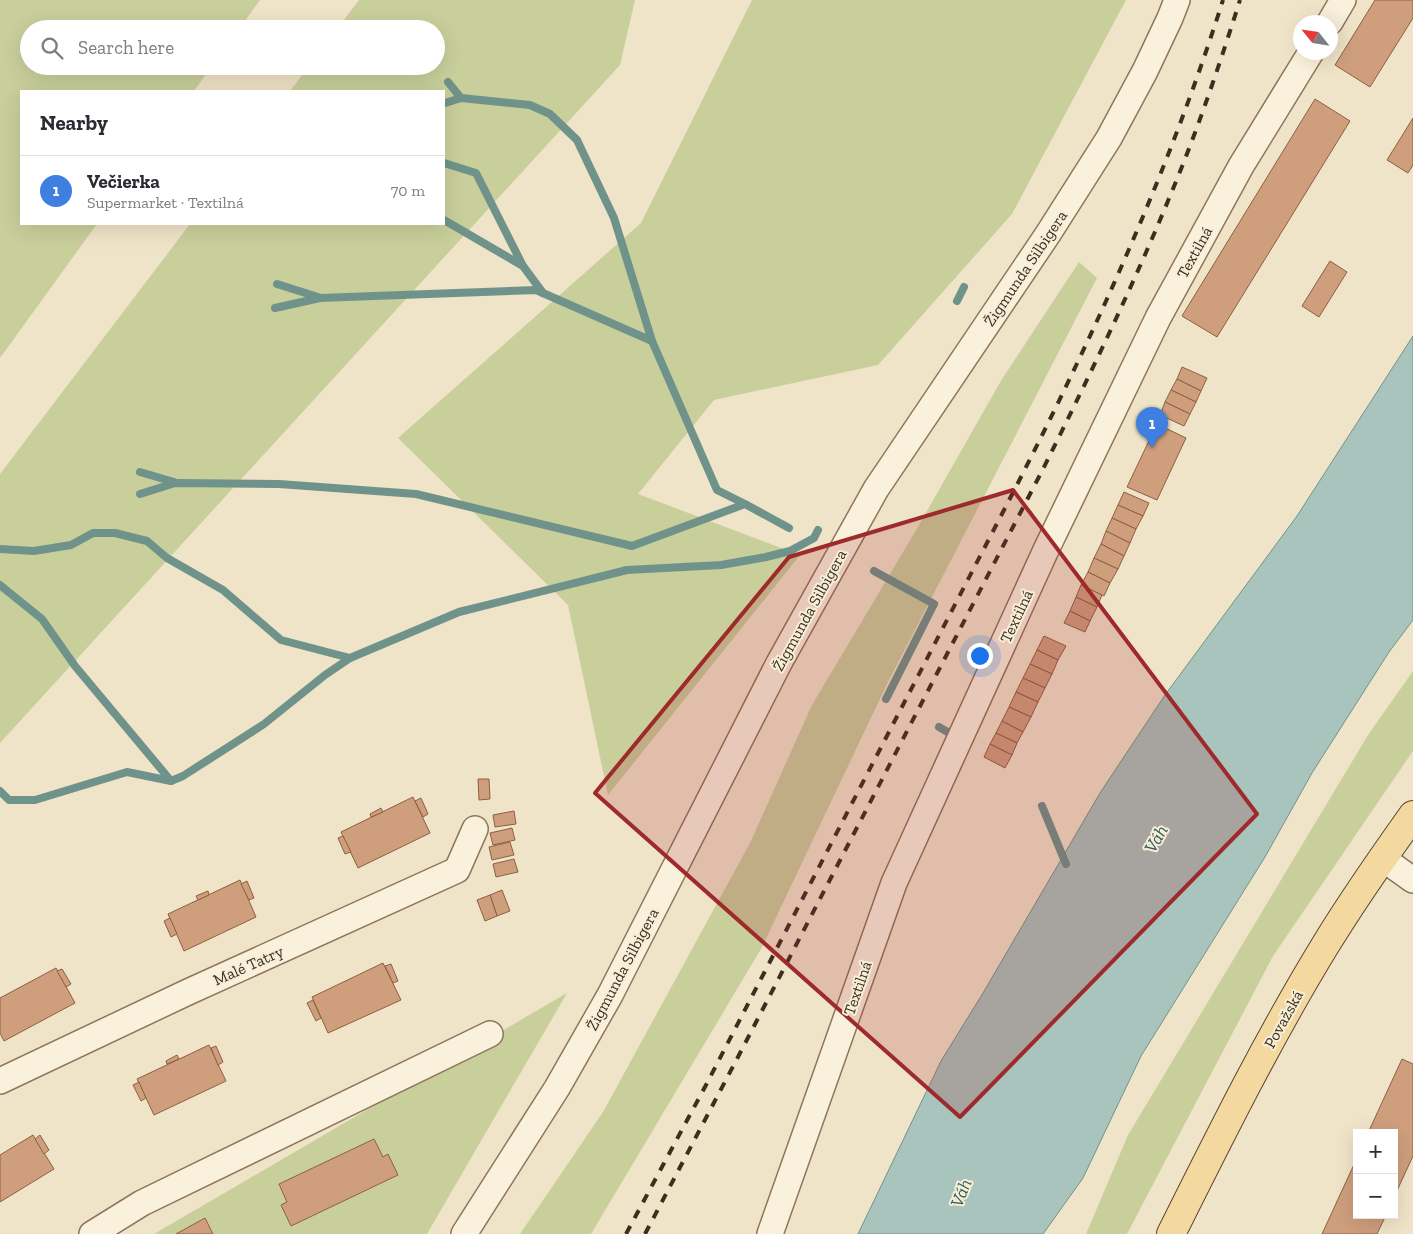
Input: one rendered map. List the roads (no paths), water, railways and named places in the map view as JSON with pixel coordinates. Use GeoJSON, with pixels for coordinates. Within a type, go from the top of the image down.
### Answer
{"type":"FeatureCollection","features":[{"type":"Feature","properties":{"kind":"main road","name":"Považská"},"geometry":{"type":"LineString","coordinates":[[1171,1234],[1215,1145],[1326,944],[1382,858],[1413,815]]}},
{"type":"Feature","properties":{"kind":"street","name":"Žigmunda Silbigera"},"geometry":{"type":"LineString","coordinates":[[464,1234],[557,1088],[610,994],[779,664],[876,488],[1048,234],[1109,138],[1145,71],[1177,0]]}},
{"type":"Feature","properties":{"kind":"street"},"geometry":{"type":"LineString","coordinates":[[1334,15],[1344,0]]}},
{"type":"Feature","properties":{"kind":"street","name":"Textilná"},"geometry":{"type":"LineString","coordinates":[[770,1234],[894,883],[1033,579],[1158,318],[1241,166],[1306,60]]}},
{"type":"Feature","properties":{"kind":"street","name":"Malé Tatry"},"geometry":{"type":"LineString","coordinates":[[0,1081],[188,992],[457,870],[475,829]]}},
{"type":"Feature","properties":{"kind":"street"},"geometry":{"type":"LineString","coordinates":[[1382,858],[1413,880]]}},
{"type":"Feature","properties":{"kind":"street"},"geometry":{"type":"LineString","coordinates":[[92,1234],[142,1203],[490,1034]]}},
{"type":"Feature","properties":{"kind":"water","name":"Váh"},"geometry":{"type":"Polygon","coordinates":[[[1413,336],[1413,620],[1389,652],[1312,773],[1265,857],[1141,1056],[1083,1178],[1043,1234],[858,1234],[941,1061],[1100,793],[1165,695],[1297,516],[1413,336]]]}},
{"type":"Feature","properties":{"kind":"waterway"},"geometry":{"type":"LineString","coordinates":[[448,82],[461,98]]}},
{"type":"Feature","properties":{"kind":"waterway"},"geometry":{"type":"LineString","coordinates":[[445,103],[461,98],[530,105],[550,114],[577,140],[614,218],[652,341]]}},
{"type":"Feature","properties":{"kind":"waterway"},"geometry":{"type":"LineString","coordinates":[[445,163],[476,173],[523,266]]}},
{"type":"Feature","properties":{"kind":"waterway"},"geometry":{"type":"LineString","coordinates":[[445,221],[523,266],[543,293]]}},
{"type":"Feature","properties":{"kind":"waterway"},"geometry":{"type":"LineString","coordinates":[[277,284],[318,297]]}},
{"type":"Feature","properties":{"kind":"waterway"},"geometry":{"type":"LineString","coordinates":[[957,301],[964,287]]}},
{"type":"Feature","properties":{"kind":"waterway"},"geometry":{"type":"LineString","coordinates":[[275,308],[320,298],[536,290],[652,341],[717,490],[745,504]]}},
{"type":"Feature","properties":{"kind":"waterway"},"geometry":{"type":"LineString","coordinates":[[140,472],[174,482]]}},
{"type":"Feature","properties":{"kind":"waterway"},"geometry":{"type":"LineString","coordinates":[[140,494],[175,483],[279,484],[416,494],[632,546],[745,504],[789,528]]}},
{"type":"Feature","properties":{"kind":"waterway"},"geometry":{"type":"LineString","coordinates":[[0,585],[42,619],[75,666],[171,781],[183,776],[264,724],[325,675],[350,658],[459,612],[627,570],[721,565],[766,557],[790,551],[814,538],[818,530]]}},
{"type":"Feature","properties":{"kind":"waterway"},"geometry":{"type":"LineString","coordinates":[[0,549],[34,551],[71,545],[93,533],[115,533],[147,541],[167,558],[223,590],[281,640],[350,658]]}},
{"type":"Feature","properties":{"kind":"waterway"},"geometry":{"type":"LineString","coordinates":[[874,571],[934,604],[886,699]]}},
{"type":"Feature","properties":{"kind":"waterway"},"geometry":{"type":"LineString","coordinates":[[939,727],[951,734]]}},
{"type":"Feature","properties":{"kind":"waterway"},"geometry":{"type":"LineString","coordinates":[[0,791],[9,800],[35,800],[127,772],[171,781]]}},
{"type":"Feature","properties":{"kind":"waterway"},"geometry":{"type":"LineString","coordinates":[[1042,806],[1066,864]]}},
{"type":"Feature","properties":{"kind":"railway"},"geometry":{"type":"LineString","coordinates":[[626,1234],[706,1085],[1036,448],[1066,386],[1152,196],[1201,66],[1223,0]]}},
{"type":"Feature","properties":{"kind":"railway"},"geometry":{"type":"LineString","coordinates":[[645,1234],[1042,471],[1095,363],[1146,253],[1177,179],[1210,90],[1240,0]]}},
{"type":"Feature","properties":{"kind":"place","name":"Večierka"},"geometry":{"type":"Point","coordinates":[1152,448]}}]}
